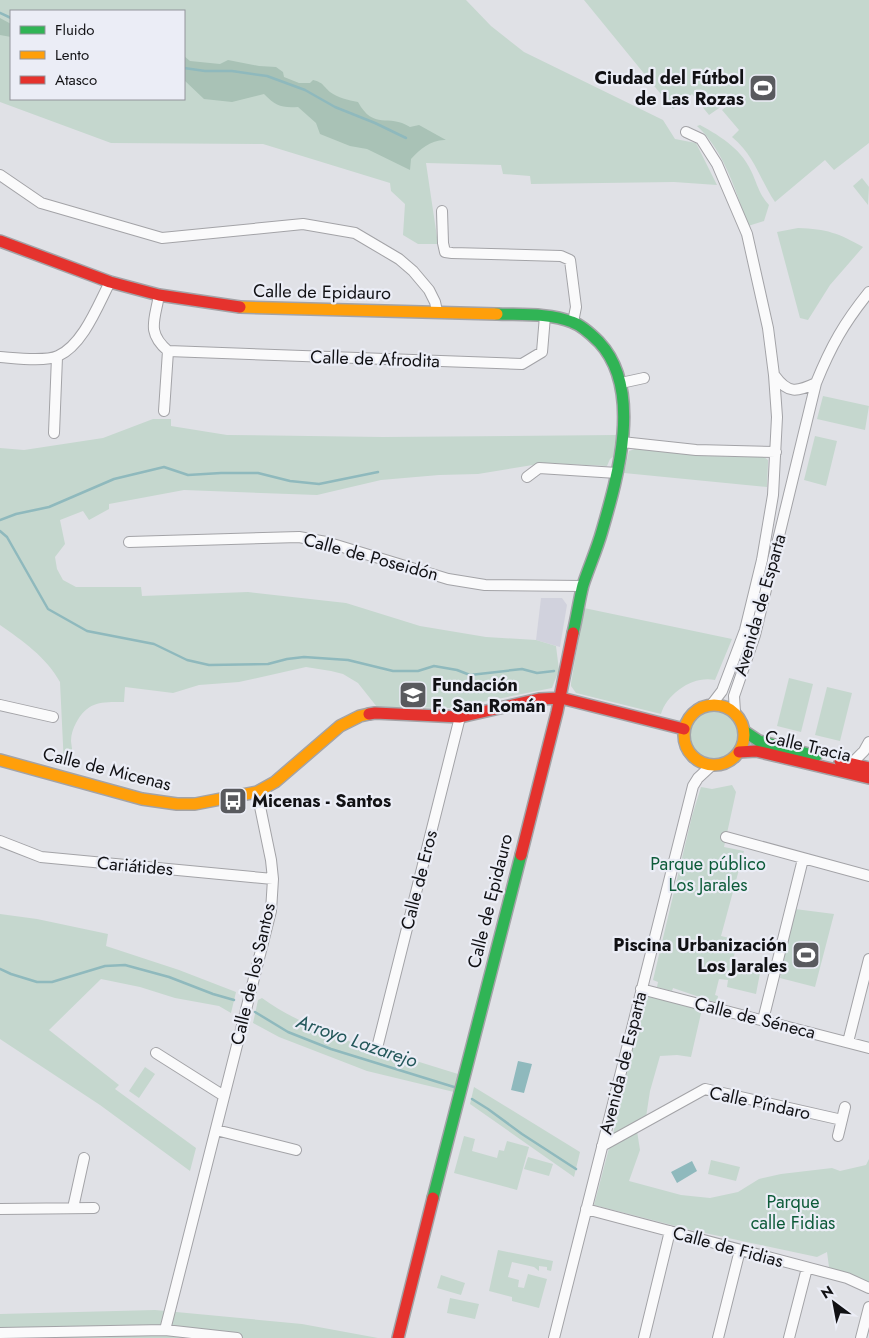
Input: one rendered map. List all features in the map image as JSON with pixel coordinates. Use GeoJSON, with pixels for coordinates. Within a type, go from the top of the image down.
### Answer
{"type":"FeatureCollection","features":[{"type":"Feature","properties":{"kind":"street","name":"Avenida de Esparta"},"geometry":{"type":"LineString","coordinates":[[686,132],[701,139],[717,164],[747,234],[768,328],[777,417],[773,495],[762,560],[745,630],[722,691],[712,704]]}},
{"type":"Feature","properties":{"kind":"street"},"geometry":{"type":"LineString","coordinates":[[0,176],[41,203],[162,238],[304,224],[355,233],[399,259],[413,271],[429,290],[437,311]]}},
{"type":"Feature","properties":{"kind":"street"},"geometry":{"type":"LineString","coordinates":[[442,212],[445,252],[561,256],[570,260],[576,307],[573,322]]}},
{"type":"Feature","properties":{"kind":"street","name":"Calle de Epidauro"},"geometry":{"type":"LineString","coordinates":[[0,241],[110,282],[160,295],[238,307],[437,311],[546,316],[573,322],[593,336],[607,351],[615,366],[621,383],[623,412],[622,442],[617,473],[602,532],[583,586],[561,698],[398,1338]]}},
{"type":"Feature","properties":{"kind":"street"},"geometry":{"type":"LineString","coordinates":[[0,357],[32,359],[57,357],[73,345],[86,328],[110,282]]}},
{"type":"Feature","properties":{"kind":"street","name":"Avenida de Esparta"},"geometry":{"type":"LineString","coordinates":[[735,712],[734,696],[755,635],[816,383],[830,350],[848,318],[869,292]]}},
{"type":"Feature","properties":{"kind":"street"},"geometry":{"type":"LineString","coordinates":[[160,295],[153,331],[158,343],[168,351],[164,411]]}},
{"type":"Feature","properties":{"kind":"street","name":"Calle de Afrodita"},"geometry":{"type":"LineString","coordinates":[[168,351],[522,364],[542,352],[546,316]]}},
{"type":"Feature","properties":{"kind":"street"},"geometry":{"type":"LineString","coordinates":[[54,433],[57,357]]}},
{"type":"Feature","properties":{"kind":"street"},"geometry":{"type":"LineString","coordinates":[[774,375],[782,385],[791,390],[802,390],[816,383]]}},
{"type":"Feature","properties":{"kind":"street"},"geometry":{"type":"LineString","coordinates":[[621,383],[644,378]]}},
{"type":"Feature","properties":{"kind":"street"},"geometry":{"type":"LineString","coordinates":[[622,442],[696,450],[776,452]]}},
{"type":"Feature","properties":{"kind":"street"},"geometry":{"type":"LineString","coordinates":[[527,477],[539,468],[617,473]]}},
{"type":"Feature","properties":{"kind":"street"},"geometry":{"type":"LineString","coordinates":[[773,495],[783,500],[789,498]]}},
{"type":"Feature","properties":{"kind":"street","name":"Calle de Poseidón"},"geometry":{"type":"LineString","coordinates":[[129,542],[299,537],[326,542],[458,580],[485,585],[583,586]]}},
{"type":"Feature","properties":{"kind":"street","name":"Calle de Micenas"},"geometry":{"type":"LineString","coordinates":[[0,760],[142,799],[177,804],[219,800],[257,792],[275,782],[340,726],[360,716],[385,713],[460,717],[538,699],[561,698],[684,729]]}},
{"type":"Feature","properties":{"kind":"street"},"geometry":{"type":"LineString","coordinates":[[712,704],[720,705],[735,712],[741,721],[744,731],[744,742],[739,752],[727,762],[712,765],[696,759],[690,753],[684,737],[686,722],[694,712],[699,708],[712,704]]}},
{"type":"Feature","properties":{"kind":"street"},"geometry":{"type":"LineString","coordinates":[[0,705],[53,717]]}},
{"type":"Feature","properties":{"kind":"street","name":"Calle de Eros"},"geometry":{"type":"LineString","coordinates":[[378,1044],[460,717]]}},
{"type":"Feature","properties":{"kind":"street","name":"Calle Tracia"},"geometry":{"type":"LineString","coordinates":[[744,731],[759,742],[869,768]]}},
{"type":"Feature","properties":{"kind":"street"},"geometry":{"type":"LineString","coordinates":[[851,764],[864,751],[869,742]]}},
{"type":"Feature","properties":{"kind":"street","name":"Calle Tracia"},"geometry":{"type":"LineString","coordinates":[[739,752],[756,752],[869,778]]}},
{"type":"Feature","properties":{"kind":"street","name":"Avenida de Esparta"},"geometry":{"type":"LineString","coordinates":[[554,1338],[693,786],[698,778],[712,765]]}},
{"type":"Feature","properties":{"kind":"street","name":"Calle de los Santos"},"geometry":{"type":"LineString","coordinates":[[165,1330],[271,911],[273,879],[271,860],[257,792]]}},
{"type":"Feature","properties":{"kind":"street"},"geometry":{"type":"LineString","coordinates":[[726,837],[869,876]]}},
{"type":"Feature","properties":{"kind":"street","name":"Cariátides"},"geometry":{"type":"LineString","coordinates":[[0,841],[40,857],[273,879]]}},
{"type":"Feature","properties":{"kind":"street"},"geometry":{"type":"LineString","coordinates":[[763,1020],[803,859]]}},
{"type":"Feature","properties":{"kind":"street"},"geometry":{"type":"LineString","coordinates":[[848,1042],[869,958]]}},
{"type":"Feature","properties":{"kind":"street","name":"Calle de Séneca"},"geometry":{"type":"LineString","coordinates":[[641,989],[869,1048]]}},
{"type":"Feature","properties":{"kind":"street"},"geometry":{"type":"LineString","coordinates":[[156,1054],[224,1096]]}},
{"type":"Feature","properties":{"kind":"street","name":"Calle Píndaro"},"geometry":{"type":"LineString","coordinates":[[602,1146],[704,1089],[842,1120]]}},
{"type":"Feature","properties":{"kind":"street"},"geometry":{"type":"LineString","coordinates":[[838,1136],[845,1106]]}},
{"type":"Feature","properties":{"kind":"street"},"geometry":{"type":"LineString","coordinates":[[216,1130],[296,1150]]}},
{"type":"Feature","properties":{"kind":"street"},"geometry":{"type":"LineString","coordinates":[[73,1208],[84,1158]]}},
{"type":"Feature","properties":{"kind":"street"},"geometry":{"type":"LineString","coordinates":[[0,1209],[94,1208]]}},
{"type":"Feature","properties":{"kind":"street","name":"Calle de Fidias"},"geometry":{"type":"LineString","coordinates":[[586,1209],[847,1278],[869,1288]]}},
{"type":"Feature","properties":{"kind":"street"},"geometry":{"type":"LineString","coordinates":[[644,1338],[670,1231]]}},
{"type":"Feature","properties":{"kind":"street"},"geometry":{"type":"LineString","coordinates":[[718,1338],[740,1250]]}},
{"type":"Feature","properties":{"kind":"street"},"geometry":{"type":"LineString","coordinates":[[789,1338],[807,1268]]}},
{"type":"Feature","properties":{"kind":"street"},"geometry":{"type":"LineString","coordinates":[[861,1338],[869,1307]]}},
{"type":"Feature","properties":{"kind":"street"},"geometry":{"type":"LineString","coordinates":[[0,1333],[165,1330],[206,1337],[237,1338]]}},
{"type":"Feature","properties":{"kind":"shaded area"},"geometry":{"type":"Polygon","coordinates":[[[541,598],[562,598],[567,605],[560,647],[536,640],[541,598]]]}},
{"type":"Feature","properties":{"kind":"green space"},"geometry":{"type":"Polygon","coordinates":[[[0,0],[466,0],[491,26],[524,52],[663,120],[675,139],[696,143],[717,185],[674,182],[531,184],[530,176],[503,174],[501,165],[426,163],[438,244],[418,244],[403,235],[405,204],[391,191],[390,183],[263,144],[111,143],[0,102],[0,0]]]}},
{"type":"Feature","properties":{"kind":"green space","name":"Ciudad del Fútbol de Las Rozas"},"geometry":{"type":"Polygon","coordinates":[[[584,0],[869,0],[869,143],[834,170],[825,160],[775,202],[746,152],[732,137],[739,130],[722,110],[727,106],[725,104],[709,115],[692,94],[673,109],[584,0]]]}},
{"type":"Feature","properties":{"kind":"green space"},"geometry":{"type":"Polygon","coordinates":[[[0,18],[10,23],[10,37],[0,35],[0,18]]]}},
{"type":"Feature","properties":{"kind":"green space"},"geometry":{"type":"Polygon","coordinates":[[[185,57],[190,61],[220,64],[228,60],[276,67],[283,72],[284,77],[299,83],[317,81],[336,96],[358,102],[364,111],[376,119],[395,121],[410,127],[419,125],[446,140],[431,143],[418,152],[411,159],[410,170],[367,149],[350,146],[320,134],[316,123],[298,107],[279,105],[264,94],[232,102],[204,99],[185,81],[185,57]]]}},
{"type":"Feature","properties":{"kind":"green space"},"geometry":{"type":"Polygon","coordinates":[[[700,125],[731,145],[744,158],[761,194],[769,205],[764,221],[748,226],[734,186],[722,160],[707,136],[697,126],[700,125]]]}},
{"type":"Feature","properties":{"kind":"green space"},"geometry":{"type":"Polygon","coordinates":[[[862,178],[869,187],[868,205],[853,186],[862,178]]]}},
{"type":"Feature","properties":{"kind":"green space"},"geometry":{"type":"Polygon","coordinates":[[[798,228],[817,229],[832,233],[863,247],[830,285],[808,320],[800,318],[777,232],[798,228]]]}},
{"type":"Feature","properties":{"kind":"green space"},"geometry":{"type":"Polygon","coordinates":[[[823,396],[869,406],[865,430],[817,419],[823,396]]]}},
{"type":"Feature","properties":{"kind":"green space"},"geometry":{"type":"Polygon","coordinates":[[[153,419],[171,419],[171,426],[227,435],[383,437],[616,435],[613,457],[607,466],[545,463],[478,474],[381,480],[317,495],[184,490],[109,504],[109,509],[89,520],[83,511],[60,520],[65,544],[55,557],[57,569],[63,580],[76,587],[141,587],[142,596],[248,592],[346,603],[420,626],[486,637],[536,640],[556,646],[559,670],[552,688],[452,708],[377,707],[358,683],[343,674],[306,667],[239,682],[199,685],[173,693],[125,687],[124,702],[96,704],[85,710],[74,727],[71,738],[76,769],[64,765],[60,682],[41,657],[0,625],[0,448],[24,450],[103,438],[153,419]]]}},
{"type":"Feature","properties":{"kind":"green space"},"geometry":{"type":"Polygon","coordinates":[[[815,436],[837,441],[826,486],[804,480],[815,436]]]}},
{"type":"Feature","properties":{"kind":"green space"},"geometry":{"type":"Polygon","coordinates":[[[635,449],[703,456],[764,457],[768,460],[767,487],[624,473],[629,451],[635,449]]]}},
{"type":"Feature","properties":{"kind":"green space"},"geometry":{"type":"Polygon","coordinates":[[[584,608],[732,639],[715,680],[699,680],[682,687],[669,699],[661,714],[576,693],[571,683],[584,608]]]}},
{"type":"Feature","properties":{"kind":"green space"},"geometry":{"type":"Polygon","coordinates":[[[789,678],[813,684],[801,732],[777,726],[789,678]]]}},
{"type":"Feature","properties":{"kind":"green space"},"geometry":{"type":"Polygon","coordinates":[[[827,687],[852,693],[840,741],[815,735],[827,687]]]}},
{"type":"Feature","properties":{"kind":"green space"},"geometry":{"type":"Polygon","coordinates":[[[709,711],[719,711],[728,715],[734,721],[737,726],[737,744],[728,755],[719,759],[709,759],[700,755],[694,749],[690,740],[690,730],[694,721],[700,715],[709,711]]]}},
{"type":"Feature","properties":{"kind":"green space","name":"Parque público Los Jarales"},"geometry":{"type":"Polygon","coordinates":[[[732,785],[736,792],[724,847],[744,851],[721,936],[738,940],[731,968],[748,974],[750,972],[760,973],[756,994],[727,987],[728,980],[719,979],[715,995],[718,996],[717,1003],[673,988],[672,991],[657,987],[658,982],[653,980],[692,816],[701,787],[712,789],[732,785]]]}},
{"type":"Feature","properties":{"kind":"green space"},"geometry":{"type":"Polygon","coordinates":[[[795,909],[834,914],[815,987],[780,978],[795,909]]]}},
{"type":"Feature","properties":{"kind":"green space"},"geometry":{"type":"Polygon","coordinates":[[[0,914],[37,919],[108,934],[106,946],[179,970],[236,992],[231,1013],[219,1006],[175,998],[140,987],[101,979],[49,1030],[119,1085],[115,1089],[196,1148],[190,1171],[100,1105],[0,1039],[0,914]]]}},
{"type":"Feature","properties":{"kind":"green space"},"geometry":{"type":"Polygon","coordinates":[[[645,995],[702,1009],[691,1057],[677,1055],[660,1056],[650,1091],[646,1117],[614,1135],[613,1134],[645,995]]]}},
{"type":"Feature","properties":{"kind":"green space"},"geometry":{"type":"Polygon","coordinates":[[[262,998],[305,1023],[336,1036],[382,1053],[384,1051],[458,1074],[454,1092],[367,1071],[279,1037],[253,1023],[258,1000],[262,998]]]}},
{"type":"Feature","properties":{"kind":"green space"},"geometry":{"type":"Polygon","coordinates":[[[145,1067],[155,1074],[139,1098],[129,1091],[145,1067]]]}},
{"type":"Feature","properties":{"kind":"green space"},"geometry":{"type":"Polygon","coordinates":[[[474,1087],[580,1152],[574,1177],[470,1104],[474,1087]]]}},
{"type":"Feature","properties":{"kind":"green space","name":"Parque calle Fidias"},"geometry":{"type":"Polygon","coordinates":[[[637,1131],[640,1150],[629,1181],[681,1195],[710,1198],[738,1192],[759,1179],[781,1174],[832,1168],[840,1171],[866,1165],[869,1159],[869,1288],[829,1267],[827,1252],[817,1257],[691,1230],[594,1205],[609,1148],[637,1131]]]}},
{"type":"Feature","properties":{"kind":"green space"},"geometry":{"type":"Polygon","coordinates":[[[464,1136],[475,1139],[472,1151],[497,1158],[499,1150],[504,1151],[507,1141],[529,1147],[517,1190],[454,1173],[464,1136]]]}},
{"type":"Feature","properties":{"kind":"green space"},"geometry":{"type":"Polygon","coordinates":[[[528,1157],[553,1164],[549,1176],[524,1169],[528,1157]]]}},
{"type":"Feature","properties":{"kind":"green space"},"geometry":{"type":"Polygon","coordinates":[[[711,1160],[740,1167],[736,1181],[708,1174],[711,1160]]]}},
{"type":"Feature","properties":{"kind":"green space"},"geometry":{"type":"Polygon","coordinates":[[[498,1250],[553,1261],[551,1271],[547,1270],[547,1267],[539,1266],[539,1271],[534,1267],[512,1262],[508,1277],[519,1280],[518,1287],[524,1288],[528,1274],[547,1279],[539,1308],[512,1301],[512,1297],[489,1291],[498,1250]]]}},
{"type":"Feature","properties":{"kind":"green space"},"geometry":{"type":"Polygon","coordinates":[[[441,1275],[465,1283],[461,1295],[437,1288],[441,1275]]]}},
{"type":"Feature","properties":{"kind":"green space"},"geometry":{"type":"Polygon","coordinates":[[[450,1298],[479,1304],[475,1319],[447,1313],[450,1298]]]}},
{"type":"Feature","properties":{"kind":"green space"},"geometry":{"type":"Polygon","coordinates":[[[155,1310],[302,1324],[378,1338],[0,1338],[0,1314],[155,1310]]]}},
{"type":"Feature","properties":{"kind":"water","name":"Piscina Urbanización Los Jarales"},"geometry":{"type":"Polygon","coordinates":[[[804,942],[814,944],[808,968],[797,965],[804,942]]]}},
{"type":"Feature","properties":{"kind":"water"},"geometry":{"type":"Polygon","coordinates":[[[518,1061],[532,1064],[524,1093],[511,1090],[518,1061]]]}},
{"type":"Feature","properties":{"kind":"water"},"geometry":{"type":"Polygon","coordinates":[[[692,1161],[697,1171],[677,1183],[671,1172],[692,1161]]]}},
{"type":"Feature","properties":{"kind":"waterway"},"geometry":{"type":"LineString","coordinates":[[0,13],[10,18]]}},
{"type":"Feature","properties":{"kind":"waterway"},"geometry":{"type":"LineString","coordinates":[[185,68],[205,71],[232,71],[267,76],[305,90],[335,107],[406,138]]}},
{"type":"Feature","properties":{"kind":"waterway"},"geometry":{"type":"LineString","coordinates":[[0,520],[16,514],[49,507],[114,479],[164,467],[188,475],[258,473],[290,481],[319,484],[378,472]]}},
{"type":"Feature","properties":{"kind":"waterway"},"geometry":{"type":"LineString","coordinates":[[0,531],[7,537],[48,609],[87,631],[154,644],[187,660],[209,665],[268,664],[304,657],[348,660],[393,671],[418,671],[434,666],[457,670],[470,675],[522,669],[537,673],[554,671]]}},
{"type":"Feature","properties":{"kind":"waterway","name":"Arroyo Lazarejo"},"geometry":{"type":"LineString","coordinates":[[0,969],[37,982],[52,982],[105,966],[125,965],[169,977],[234,1000]]}},
{"type":"Feature","properties":{"kind":"waterway","name":"Arroyo Lazarejo"},"geometry":{"type":"LineString","coordinates":[[255,1012],[288,1032],[331,1049],[454,1087]]}},
{"type":"Feature","properties":{"kind":"waterway","name":"Arroyo Lazarejo"},"geometry":{"type":"LineString","coordinates":[[472,1099],[576,1169]]}},
{"type":"Feature","properties":{"kind":"traffic: fast"},"geometry":{"type":"LineString","coordinates":[[497,314],[544,316],[563,319],[579,325],[599,342],[612,361],[620,384],[624,408],[620,459],[602,531],[583,585],[573,633]]}},
{"type":"Feature","properties":{"kind":"traffic: fast"},"geometry":{"type":"LineString","coordinates":[[744,731],[759,741],[816,756]]}},
{"type":"Feature","properties":{"kind":"traffic: fast"},"geometry":{"type":"LineString","coordinates":[[433,1198],[521,855]]}},
{"type":"Feature","properties":{"kind":"traffic: slow"},"geometry":{"type":"LineString","coordinates":[[240,307],[497,314]]}},
{"type":"Feature","properties":{"kind":"traffic: slow"},"geometry":{"type":"LineString","coordinates":[[708,705],[720,705],[731,710],[739,718],[744,729],[744,735],[742,747],[731,760],[720,765],[708,765],[697,760],[689,752],[684,741],[684,729],[689,718],[697,710],[708,705]]}},
{"type":"Feature","properties":{"kind":"traffic: slow"},"geometry":{"type":"LineString","coordinates":[[0,760],[142,799],[177,804],[195,804],[257,792],[275,782],[340,726],[360,716],[369,714]]}},
{"type":"Feature","properties":{"kind":"traffic: jam"},"geometry":{"type":"LineString","coordinates":[[0,241],[110,282],[159,295],[240,307]]}},
{"type":"Feature","properties":{"kind":"traffic: jam"},"geometry":{"type":"LineString","coordinates":[[521,855],[557,712],[573,633]]}},
{"type":"Feature","properties":{"kind":"traffic: jam"},"geometry":{"type":"LineString","coordinates":[[369,714],[460,717],[539,699],[561,698],[684,729]]}},
{"type":"Feature","properties":{"kind":"traffic: jam"},"geometry":{"type":"LineString","coordinates":[[739,752],[756,751],[869,778]]}},
{"type":"Feature","properties":{"kind":"traffic: jam"},"geometry":{"type":"LineString","coordinates":[[840,761],[869,768]]}},
{"type":"Feature","properties":{"kind":"traffic: jam"},"geometry":{"type":"LineString","coordinates":[[398,1338],[433,1198]]}},
{"type":"Feature","properties":{"kind":"place","name":"Ciudad del Fútbol de Las Rozas"},"geometry":{"type":"Point","coordinates":[763,88]}},
{"type":"Feature","properties":{"kind":"place","name":"Fundación F. San Román"},"geometry":{"type":"Point","coordinates":[413,695]}},
{"type":"Feature","properties":{"kind":"place","name":"Micenas - Santos"},"geometry":{"type":"Point","coordinates":[233,801]}},
{"type":"Feature","properties":{"kind":"place","name":"Piscina Urbanización Los Jarales"},"geometry":{"type":"Point","coordinates":[806,955]}}]}
